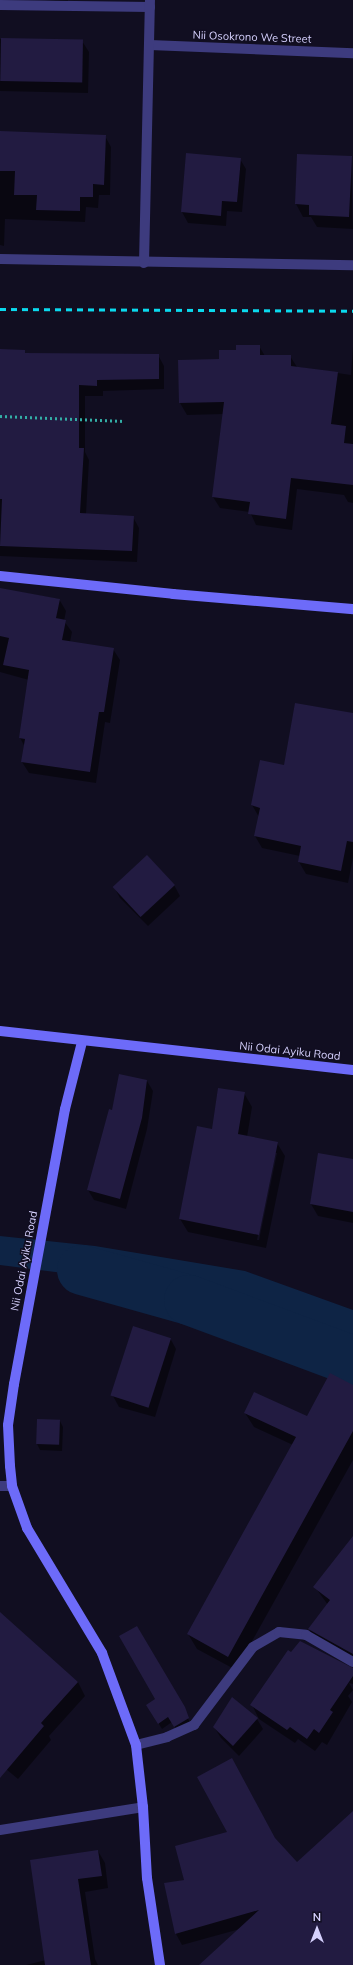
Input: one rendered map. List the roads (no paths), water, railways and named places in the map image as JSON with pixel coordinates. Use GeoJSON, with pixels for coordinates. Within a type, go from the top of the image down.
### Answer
{"type":"FeatureCollection","features":[{"type":"Feature","properties":{"kind":"street"},"geometry":{"type":"LineString","coordinates":[[0,6],[150,4],[144,263]]}},
{"type":"Feature","properties":{"kind":"street","name":"Nii Osokrono We Street"},"geometry":{"type":"LineString","coordinates":[[150,45],[353,53]]}},
{"type":"Feature","properties":{"kind":"street"},"geometry":{"type":"LineString","coordinates":[[0,259],[144,263],[353,265]]}},
{"type":"Feature","properties":{"kind":"street"},"geometry":{"type":"LineString","coordinates":[[0,576],[173,594],[353,609]]}},
{"type":"Feature","properties":{"kind":"street","name":"Nii Odai Ayiku Road"},"geometry":{"type":"LineString","coordinates":[[0,1030],[82,1042],[353,1070]]}},
{"type":"Feature","properties":{"kind":"street","name":"Nii Odai Ayiku Road"},"geometry":{"type":"LineString","coordinates":[[82,1042],[64,1109],[32,1281],[8,1425],[12,1486],[28,1528],[102,1654],[136,1745],[143,1806],[146,1878],[160,1965]]}},
{"type":"Feature","properties":{"kind":"street"},"geometry":{"type":"LineString","coordinates":[[0,1486],[12,1486]]}},
{"type":"Feature","properties":{"kind":"street"},"geometry":{"type":"LineString","coordinates":[[136,1745],[167,1737],[194,1725],[253,1646],[279,1632],[306,1635],[353,1662]]}},
{"type":"Feature","properties":{"kind":"street"},"geometry":{"type":"LineString","coordinates":[[0,1830],[143,1806]]}},
{"type":"Feature","properties":{"kind":"water"},"geometry":{"type":"Polygon","coordinates":[[[0,1236],[95,1246],[245,1271],[353,1310],[353,1369],[172,1293],[71,1274],[0,1265],[0,1236]]]}},
{"type":"Feature","properties":{"kind":"waterway"},"geometry":{"type":"LineString","coordinates":[[82,1270],[189,1300],[353,1361]]}},
{"type":"Feature","properties":{"kind":"railway"},"geometry":{"type":"LineString","coordinates":[[0,309],[353,311]]}}]}
